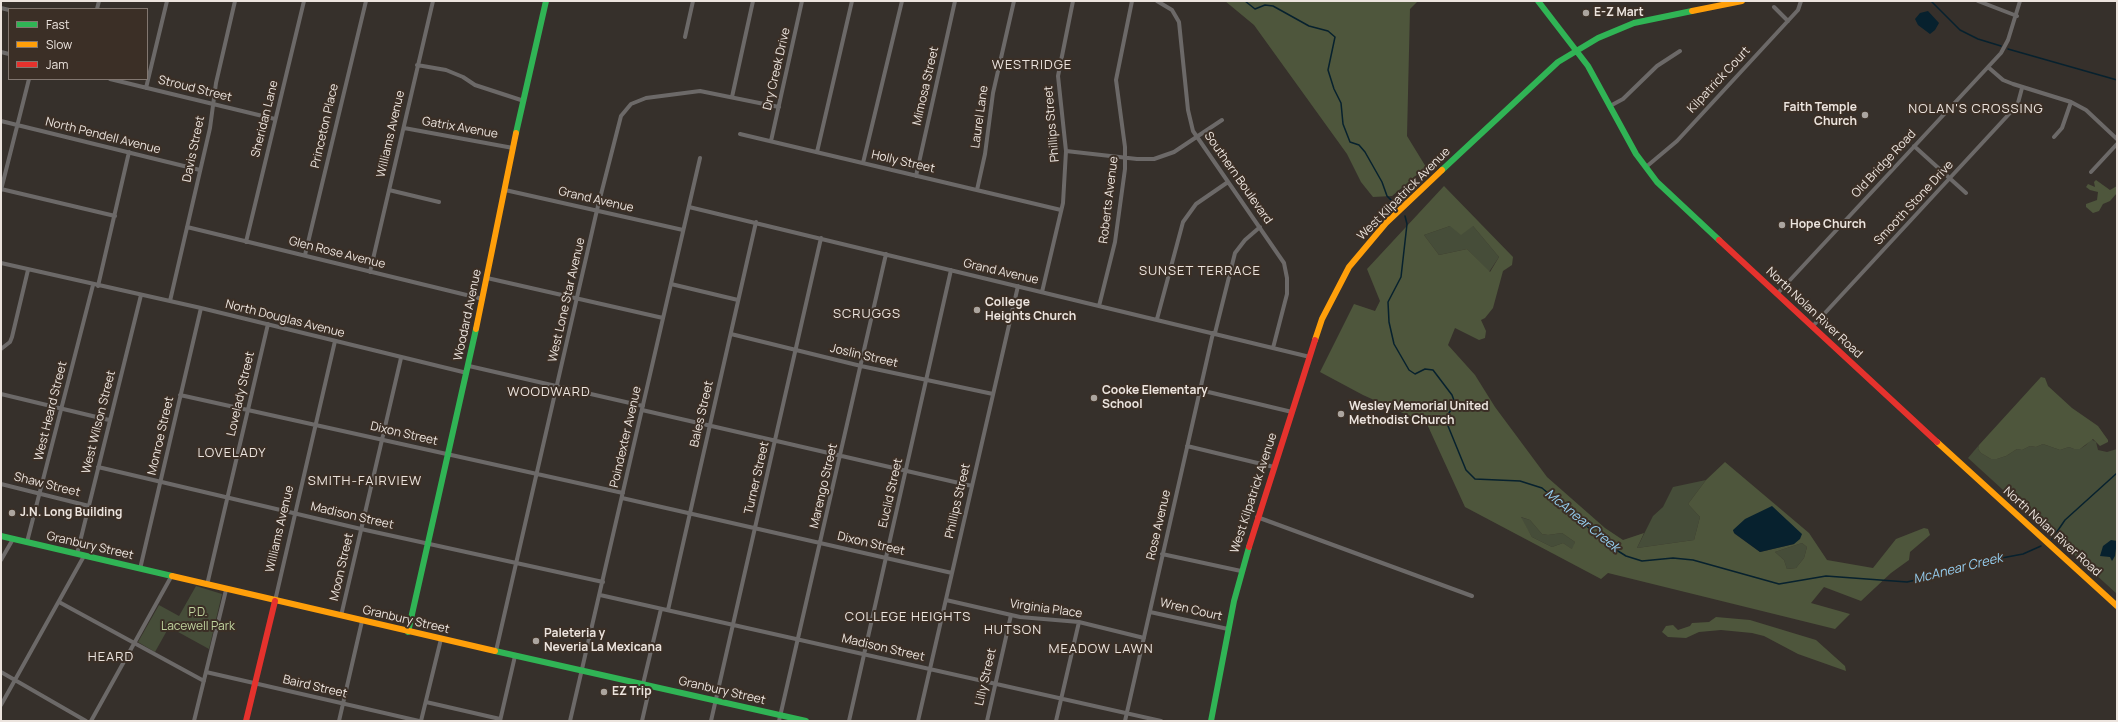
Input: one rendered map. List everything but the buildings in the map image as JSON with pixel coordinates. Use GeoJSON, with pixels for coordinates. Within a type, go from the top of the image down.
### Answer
{"type":"FeatureCollection","features":[{"type":"Feature","properties":{"kind":"main road","name":"Woodard Avenue"},"geometry":{"type":"LineString","coordinates":[[408,632],[469,366],[513,148],[546,1]]}},
{"type":"Feature","properties":{"kind":"main road","name":"North Nolan River Road"},"geometry":{"type":"LineString","coordinates":[[1538,1],[1592,72],[1646,168],[1657,182],[1812,327],[2117,606]]}},
{"type":"Feature","properties":{"kind":"main road","name":"West Kilpatrick Avenue"},"geometry":{"type":"LineString","coordinates":[[1211,721],[1228,629],[1241,572],[1257,517],[1322,319],[1349,267],[1373,238],[1540,77],[1576,50],[1604,35],[1635,23],[1740,1]]}},
{"type":"Feature","properties":{"kind":"main road","name":"Granbury Street"},"geometry":{"type":"LineString","coordinates":[[1,536],[226,590],[716,701],[780,718],[806,721]]}},
{"type":"Feature","properties":{"kind":"main road","name":"Williams Avenue"},"geometry":{"type":"LineString","coordinates":[[246,721],[275,600]]}},
{"type":"Feature","properties":{"kind":"street"},"geometry":{"type":"LineString","coordinates":[[148,80],[167,1]]}},
{"type":"Feature","properties":{"kind":"street","name":"Davis Street"},"geometry":{"type":"LineString","coordinates":[[170,301],[200,170],[214,104],[216,83],[235,1]]}},
{"type":"Feature","properties":{"kind":"street","name":"Sheridan Lane"},"geometry":{"type":"LineString","coordinates":[[246,242],[304,1]]}},
{"type":"Feature","properties":{"kind":"street","name":"Princeton Place"},"geometry":{"type":"LineString","coordinates":[[305,255],[366,1]]}},
{"type":"Feature","properties":{"kind":"street","name":"Williams Avenue"},"geometry":{"type":"LineString","coordinates":[[370,272],[433,1]]}},
{"type":"Feature","properties":{"kind":"street"},"geometry":{"type":"LineString","coordinates":[[685,37],[693,1]]}},
{"type":"Feature","properties":{"kind":"street"},"geometry":{"type":"LineString","coordinates":[[732,97],[753,1]]}},
{"type":"Feature","properties":{"kind":"street","name":"Dry Creek Drive"},"geometry":{"type":"LineString","coordinates":[[771,141],[802,1]]}},
{"type":"Feature","properties":{"kind":"street"},"geometry":{"type":"LineString","coordinates":[[817,152],[852,1]]}},
{"type":"Feature","properties":{"kind":"street"},"geometry":{"type":"LineString","coordinates":[[863,163],[902,1]]}},
{"type":"Feature","properties":{"kind":"street","name":"Mimosa Street"},"geometry":{"type":"LineString","coordinates":[[916,176],[955,1]]}},
{"type":"Feature","properties":{"kind":"street","name":"Laurel Lane"},"geometry":{"type":"LineString","coordinates":[[977,190],[985,154],[993,94],[1014,1]]}},
{"type":"Feature","properties":{"kind":"street","name":"Phillips Street"},"geometry":{"type":"LineString","coordinates":[[1042,292],[1061,210],[1066,151],[1058,76],[1073,1]]}},
{"type":"Feature","properties":{"kind":"street","name":"Roberts Avenue"},"geometry":{"type":"LineString","coordinates":[[1099,306],[1115,242],[1125,158],[1116,80],[1132,1]]}},
{"type":"Feature","properties":{"kind":"street","name":"Southern Boulevard"},"geometry":{"type":"LineString","coordinates":[[1157,1],[1169,6],[1175,13],[1179,27],[1189,120],[1197,138],[1281,256],[1288,278],[1286,295],[1273,348]]}},
{"type":"Feature","properties":{"kind":"street","name":"Kilpatrick Court"},"geometry":{"type":"LineString","coordinates":[[1646,168],[1670,148],[1788,21],[1798,10],[1801,1]]}},
{"type":"Feature","properties":{"kind":"street"},"geometry":{"type":"LineString","coordinates":[[1978,1],[2017,16]]}},
{"type":"Feature","properties":{"kind":"street","name":"Old Bridge Road"},"geometry":{"type":"LineString","coordinates":[[1777,294],[2004,49],[2017,16],[2020,1]]}},
{"type":"Feature","properties":{"kind":"street"},"geometry":{"type":"LineString","coordinates":[[1774,7],[1788,21]]}},
{"type":"Feature","properties":{"kind":"street"},"geometry":{"type":"LineString","coordinates":[[1610,106],[1623,99],[1657,66],[1680,51]]}},
{"type":"Feature","properties":{"kind":"street"},"geometry":{"type":"LineString","coordinates":[[417,65],[447,71],[464,77],[475,85],[524,101]]}},
{"type":"Feature","properties":{"kind":"street"},"geometry":{"type":"LineString","coordinates":[[1988,67],[2003,80],[2022,88],[2071,102],[2086,110],[2117,139]]}},
{"type":"Feature","properties":{"kind":"street"},"geometry":{"type":"LineString","coordinates":[[29,80],[1,189],[115,216]]}},
{"type":"Feature","properties":{"kind":"street","name":"Stroud Street"},"geometry":{"type":"LineString","coordinates":[[114,80],[275,119]]}},
{"type":"Feature","properties":{"kind":"street"},"geometry":{"type":"LineString","coordinates":[[146,88],[148,80]]}},
{"type":"Feature","properties":{"kind":"street","name":"Smooth Stone Drive"},"geometry":{"type":"LineString","coordinates":[[1812,327],[2010,113],[2018,103],[2022,88]]}},
{"type":"Feature","properties":{"kind":"street","name":"West Lone Star Avenue"},"geometry":{"type":"LineString","coordinates":[[496,651],[538,474],[617,124],[621,116],[631,104],[646,98],[695,91],[779,107]]}},
{"type":"Feature","properties":{"kind":"street"},"geometry":{"type":"LineString","coordinates":[[2054,137],[2062,128],[2071,102]]}},
{"type":"Feature","properties":{"kind":"street"},"geometry":{"type":"LineString","coordinates":[[1066,151],[1145,160],[1163,157],[1197,138],[1222,120]]}},
{"type":"Feature","properties":{"kind":"street","name":"North Pendell Avenue"},"geometry":{"type":"LineString","coordinates":[[1,121],[200,170]]}},
{"type":"Feature","properties":{"kind":"street","name":"Gatrix Avenue"},"geometry":{"type":"LineString","coordinates":[[404,128],[513,148]]}},
{"type":"Feature","properties":{"kind":"street","name":"Holly Street"},"geometry":{"type":"LineString","coordinates":[[740,134],[1061,210]]}},
{"type":"Feature","properties":{"kind":"street"},"geometry":{"type":"LineString","coordinates":[[2091,172],[2117,144]]}},
{"type":"Feature","properties":{"kind":"street"},"geometry":{"type":"LineString","coordinates":[[1914,146],[1966,193]]}},
{"type":"Feature","properties":{"kind":"street"},"geometry":{"type":"LineString","coordinates":[[98,286],[129,152]]}},
{"type":"Feature","properties":{"kind":"street","name":"Poindexter Avenue"},"geometry":{"type":"LineString","coordinates":[[570,721],[700,158]]}},
{"type":"Feature","properties":{"kind":"street"},"geometry":{"type":"LineString","coordinates":[[1157,319],[1183,221],[1196,204],[1228,182]]}},
{"type":"Feature","properties":{"kind":"street"},"geometry":{"type":"LineString","coordinates":[[389,190],[439,202]]}},
{"type":"Feature","properties":{"kind":"street","name":"Grand Avenue"},"geometry":{"type":"LineString","coordinates":[[505,190],[683,230]]}},
{"type":"Feature","properties":{"kind":"street","name":"Grand Avenue"},"geometry":{"type":"LineString","coordinates":[[688,206],[1310,357]]}},
{"type":"Feature","properties":{"kind":"street","name":"Bales Street"},"geometry":{"type":"LineString","coordinates":[[668,610],[756,222]]}},
{"type":"Feature","properties":{"kind":"street","name":"Glen Rose Avenue"},"geometry":{"type":"LineString","coordinates":[[187,227],[483,299]]}},
{"type":"Feature","properties":{"kind":"street","name":"Rose Avenue"},"geometry":{"type":"LineString","coordinates":[[1125,721],[1162,554],[1214,333],[1236,253],[1245,240],[1260,227]]}},
{"type":"Feature","properties":{"kind":"street","name":"Turner Street"},"geometry":{"type":"LineString","coordinates":[[711,721],[756,529],[821,238]]}},
{"type":"Feature","properties":{"kind":"street","name":"Marengo Street"},"geometry":{"type":"LineString","coordinates":[[780,718],[886,254]]}},
{"type":"Feature","properties":{"kind":"street"},"geometry":{"type":"LineString","coordinates":[[1,263],[93,285]]}},
{"type":"Feature","properties":{"kind":"street"},"geometry":{"type":"LineString","coordinates":[[1,349],[10,342],[12,337],[28,270]]}},
{"type":"Feature","properties":{"kind":"street","name":"Euclid Street"},"geometry":{"type":"LineString","coordinates":[[849,721],[951,270]]}},
{"type":"Feature","properties":{"kind":"street"},"geometry":{"type":"LineString","coordinates":[[487,278],[663,318]]}},
{"type":"Feature","properties":{"kind":"street"},"geometry":{"type":"LineString","coordinates":[[671,284],[738,300]]}},
{"type":"Feature","properties":{"kind":"street","name":"North Douglas Avenue"},"geometry":{"type":"LineString","coordinates":[[93,285],[201,308],[467,373]]}},
{"type":"Feature","properties":{"kind":"street","name":"West Heard Street"},"geometry":{"type":"LineString","coordinates":[[27,542],[93,285]]}},
{"type":"Feature","properties":{"kind":"street","name":"Phillips Street"},"geometry":{"type":"LineString","coordinates":[[918,721],[1018,286]]}},
{"type":"Feature","properties":{"kind":"street","name":"West Wilson Street"},"geometry":{"type":"LineString","coordinates":[[76,554],[141,295]]}},
{"type":"Feature","properties":{"kind":"street","name":"Monroe Street"},"geometry":{"type":"LineString","coordinates":[[140,569],[201,308]]}},
{"type":"Feature","properties":{"kind":"street","name":"Lovelady Street"},"geometry":{"type":"LineString","coordinates":[[207,585],[268,324]]}},
{"type":"Feature","properties":{"kind":"street","name":"Joslin Street"},"geometry":{"type":"LineString","coordinates":[[731,334],[861,366],[993,394]]}},
{"type":"Feature","properties":{"kind":"street","name":"Williams Avenue"},"geometry":{"type":"LineString","coordinates":[[275,600],[335,341]]}},
{"type":"Feature","properties":{"kind":"street","name":"Moon Street"},"geometry":{"type":"LineString","coordinates":[[341,616],[401,358]]}},
{"type":"Feature","properties":{"kind":"street"},"geometry":{"type":"LineString","coordinates":[[469,366],[558,386],[709,426],[972,486]]}},
{"type":"Feature","properties":{"kind":"street"},"geometry":{"type":"LineString","coordinates":[[1200,390],[1292,412]]}},
{"type":"Feature","properties":{"kind":"street"},"geometry":{"type":"LineString","coordinates":[[1,394],[109,420]]}},
{"type":"Feature","properties":{"kind":"street","name":"Dixon Street"},"geometry":{"type":"LineString","coordinates":[[180,395],[538,474],[623,495],[690,514],[952,573]]}},
{"type":"Feature","properties":{"kind":"street"},"geometry":{"type":"LineString","coordinates":[[1187,446],[1274,467]]}},
{"type":"Feature","properties":{"kind":"street","name":"Madison Street"},"geometry":{"type":"LineString","coordinates":[[98,467],[361,529],[603,582]]}},
{"type":"Feature","properties":{"kind":"street","name":"Shaw Street"},"geometry":{"type":"LineString","coordinates":[[1,484],[89,506]]}},
{"type":"Feature","properties":{"kind":"street"},"geometry":{"type":"LineString","coordinates":[[1257,517],[1472,596]]}},
{"type":"Feature","properties":{"kind":"street"},"geometry":{"type":"LineString","coordinates":[[1,560],[13,538]]}},
{"type":"Feature","properties":{"kind":"street"},"geometry":{"type":"LineString","coordinates":[[1162,554],[1241,572]]}},
{"type":"Feature","properties":{"kind":"street"},"geometry":{"type":"LineString","coordinates":[[1,705],[84,556]]}},
{"type":"Feature","properties":{"kind":"street"},"geometry":{"type":"LineString","coordinates":[[91,721],[171,577]]}},
{"type":"Feature","properties":{"kind":"street"},"geometry":{"type":"LineString","coordinates":[[194,721],[226,590]]}},
{"type":"Feature","properties":{"kind":"street","name":"Madison Street"},"geometry":{"type":"LineString","coordinates":[[600,595],[1161,721]]}},
{"type":"Feature","properties":{"kind":"street","name":"Virginia Place"},"geometry":{"type":"LineString","coordinates":[[946,600],[1011,615],[1079,622],[1144,638]]}},
{"type":"Feature","properties":{"kind":"street"},"geometry":{"type":"LineString","coordinates":[[59,602],[204,681]]}},
{"type":"Feature","properties":{"kind":"street"},"geometry":{"type":"LineString","coordinates":[[643,684],[661,609]]}},
{"type":"Feature","properties":{"kind":"street","name":"Wren Court"},"geometry":{"type":"LineString","coordinates":[[1150,612],[1228,629]]}},
{"type":"Feature","properties":{"kind":"street","name":"Lilly Street"},"geometry":{"type":"LineString","coordinates":[[987,721],[1011,615]]}},
{"type":"Feature","properties":{"kind":"street"},"geometry":{"type":"LineString","coordinates":[[339,721],[362,621]]}},
{"type":"Feature","properties":{"kind":"street"},"geometry":{"type":"LineString","coordinates":[[1056,721],[1079,622]]}},
{"type":"Feature","properties":{"kind":"street"},"geometry":{"type":"LineString","coordinates":[[420,721],[426,702],[440,639]]}},
{"type":"Feature","properties":{"kind":"street"},"geometry":{"type":"LineString","coordinates":[[426,702],[500,720],[515,656]]}},
{"type":"Feature","properties":{"kind":"street"},"geometry":{"type":"LineString","coordinates":[[1,672],[86,721]]}},
{"type":"Feature","properties":{"kind":"street","name":"Baird Street"},"geometry":{"type":"LineString","coordinates":[[206,672],[420,721]]}},
{"type":"Feature","properties":{"kind":"street"},"geometry":{"type":"LineString","coordinates":[[642,721],[650,686]]}},
{"type":"Feature","properties":{"kind":"green space"},"geometry":{"type":"Polygon","coordinates":[[[1225,1],[1418,1],[1410,9],[1407,136],[1426,167],[1392,196],[1373,197],[1361,182],[1347,154],[1254,25],[1225,1]]]}},
{"type":"Feature","properties":{"kind":"green space"},"geometry":{"type":"Polygon","coordinates":[[[2096,180],[2110,190],[2117,186],[2117,193],[2110,201],[2103,204],[2099,211],[2093,213],[2086,207],[2086,204],[2097,200],[2098,192],[2090,190],[2086,187],[2088,184],[2095,187],[2094,182],[2096,180]]]}},
{"type":"Feature","properties":{"kind":"green space"},"geometry":{"type":"Polygon","coordinates":[[[1444,186],[1513,257],[1512,265],[1503,271],[1493,308],[1485,318],[1481,320],[1486,331],[1485,338],[1479,340],[1455,328],[1448,345],[1475,375],[1495,407],[1547,477],[1605,528],[1623,540],[1644,533],[1637,548],[1694,540],[1700,517],[1688,504],[1706,480],[1725,462],[1809,533],[1827,560],[1873,568],[1896,539],[1924,528],[1928,529],[1930,535],[1910,552],[1909,560],[1891,573],[1861,601],[1824,587],[1811,603],[1850,614],[1835,629],[1608,573],[1601,579],[1465,507],[1427,424],[1363,395],[1320,372],[1354,304],[1375,311],[1380,301],[1367,269],[1444,186]],[[1450,226],[1424,235],[1439,255],[1467,249],[1490,272],[1499,257],[1473,226],[1461,235],[1450,226]],[[1521,517],[1532,537],[1552,547],[1563,543],[1572,549],[1575,542],[1562,533],[1548,535],[1542,534],[1530,520],[1521,517]],[[1733,530],[1735,534],[1760,552],[1794,544],[1733,530]],[[1802,543],[1775,552],[1784,560],[1787,569],[1796,568],[1804,558],[1807,547],[1802,543]]]}},
{"type":"Feature","properties":{"kind":"green space"},"geometry":{"type":"Polygon","coordinates":[[[1450,226],[1473,226],[1499,257],[1489,272],[1467,249],[1439,255],[1424,235],[1450,226]]]}},
{"type":"Feature","properties":{"kind":"green space"},"geometry":{"type":"Polygon","coordinates":[[[2041,377],[2045,378],[2048,386],[2072,408],[2098,426],[2108,442],[2100,446],[2093,439],[2080,449],[2069,447],[2060,450],[2043,444],[2036,447],[2030,446],[2022,450],[2017,449],[2006,456],[1997,459],[1991,459],[1981,453],[1978,449],[1979,445],[2041,377]]]}},
{"type":"Feature","properties":{"kind":"green space"},"geometry":{"type":"Polygon","coordinates":[[[2091,439],[2096,442],[2098,450],[2107,452],[2117,449],[2117,594],[1968,458],[1979,445],[1978,449],[1981,453],[1991,459],[1997,459],[2006,456],[2017,449],[2022,450],[2030,446],[2036,447],[2043,444],[2060,450],[2069,447],[2080,449],[2091,439]]]}},
{"type":"Feature","properties":{"kind":"green space"},"geometry":{"type":"Polygon","coordinates":[[[1706,480],[1688,504],[1700,517],[1694,540],[1637,548],[1653,516],[1663,507],[1673,487],[1706,480]]]}},
{"type":"Feature","properties":{"kind":"green space"},"geometry":{"type":"Polygon","coordinates":[[[1520,517],[1530,520],[1542,534],[1548,535],[1562,533],[1575,542],[1573,550],[1563,543],[1552,547],[1532,537],[1520,517]]]}},
{"type":"Feature","properties":{"kind":"green space"},"geometry":{"type":"Polygon","coordinates":[[[1802,543],[1807,547],[1804,558],[1796,568],[1787,569],[1784,560],[1775,552],[1802,543]]]}},
{"type":"Feature","properties":{"kind":"green space","name":"P.D. Lacewell Park"},"geometry":{"type":"Polygon","coordinates":[[[196,586],[222,594],[209,649],[169,627],[155,652],[138,642],[159,605],[179,616],[196,586]]]}},
{"type":"Feature","properties":{"kind":"green space"},"geometry":{"type":"Polygon","coordinates":[[[1716,617],[1750,620],[1816,640],[1845,666],[1846,671],[1798,654],[1764,636],[1752,633],[1721,630],[1699,632],[1686,638],[1668,637],[1662,632],[1666,626],[1673,625],[1678,630],[1690,626],[1692,623],[1709,622],[1716,617]]]}},
{"type":"Feature","properties":{"kind":"water"},"geometry":{"type":"Polygon","coordinates":[[[1928,11],[1939,23],[1935,30],[1930,34],[1918,25],[1915,19],[1920,13],[1928,11]]]}},
{"type":"Feature","properties":{"kind":"water"},"geometry":{"type":"Polygon","coordinates":[[[1772,506],[1802,534],[1800,539],[1794,544],[1760,552],[1734,533],[1733,530],[1745,519],[1772,506]]]}},
{"type":"Feature","properties":{"kind":"water"},"geometry":{"type":"Polygon","coordinates":[[[2111,540],[2117,541],[2115,556],[2112,561],[2110,557],[2100,556],[2103,546],[2111,540]]]}},
{"type":"Feature","properties":{"kind":"waterway","name":"McAnear Creek"},"geometry":{"type":"LineString","coordinates":[[1245,1],[1255,9],[1265,5],[1273,6],[1309,26],[1328,31],[1335,37],[1328,70],[1334,89],[1341,103],[1343,124],[1350,142],[1359,145],[1365,152],[1382,182],[1387,196],[1394,203]]}},
{"type":"Feature","properties":{"kind":"waterway"},"geometry":{"type":"LineString","coordinates":[[1931,1],[1960,30],[1978,39],[2001,46]]}},
{"type":"Feature","properties":{"kind":"waterway"},"geometry":{"type":"LineString","coordinates":[[2008,49],[2117,80]]}},
{"type":"Feature","properties":{"kind":"waterway","name":"McAnear Creek"},"geometry":{"type":"LineString","coordinates":[[1405,216],[1407,224],[1401,277],[1388,302],[1389,322],[1394,344],[1409,370],[1415,374],[1425,369],[1433,370],[1452,395],[1455,403],[1446,418],[1446,421],[1466,470],[1475,479],[1520,481],[1542,488],[1610,546],[1626,556],[1642,561],[1673,558],[1693,560],[1779,584],[1826,576],[1907,582],[1925,578],[1959,566],[2023,554],[2041,546]]}},
{"type":"Feature","properties":{"kind":"waterway","name":"McAnear Creek"},"geometry":{"type":"LineString","coordinates":[[2052,539],[2065,520],[2117,473]]}},
{"type":"Feature","properties":{"kind":"traffic: fast"},"geometry":{"type":"LineString","coordinates":[[516,133],[546,1]]}},
{"type":"Feature","properties":{"kind":"traffic: fast"},"geometry":{"type":"LineString","coordinates":[[1538,1],[1588,66],[1636,154],[1657,182],[1719,240]]}},
{"type":"Feature","properties":{"kind":"traffic: fast"},"geometry":{"type":"LineString","coordinates":[[1442,170],[1558,62],[1598,38],[1634,23],[1692,11]]}},
{"type":"Feature","properties":{"kind":"traffic: fast"},"geometry":{"type":"LineString","coordinates":[[408,632],[476,329]]}},
{"type":"Feature","properties":{"kind":"traffic: fast"},"geometry":{"type":"LineString","coordinates":[[1,536],[172,576]]}},
{"type":"Feature","properties":{"kind":"traffic: fast"},"geometry":{"type":"LineString","coordinates":[[1211,721],[1234,601],[1249,547]]}},
{"type":"Feature","properties":{"kind":"traffic: fast"},"geometry":{"type":"LineString","coordinates":[[495,651],[806,721]]}},
{"type":"Feature","properties":{"kind":"traffic: slow"},"geometry":{"type":"LineString","coordinates":[[1692,11],[1742,1]]}},
{"type":"Feature","properties":{"kind":"traffic: slow"},"geometry":{"type":"LineString","coordinates":[[476,329],[516,133]]}},
{"type":"Feature","properties":{"kind":"traffic: slow"},"geometry":{"type":"LineString","coordinates":[[1315,340],[1322,319],[1349,267],[1386,223],[1442,170]]}},
{"type":"Feature","properties":{"kind":"traffic: slow"},"geometry":{"type":"LineString","coordinates":[[1937,442],[2117,606]]}},
{"type":"Feature","properties":{"kind":"traffic: slow"},"geometry":{"type":"LineString","coordinates":[[172,576],[495,651]]}},
{"type":"Feature","properties":{"kind":"traffic: jam"},"geometry":{"type":"LineString","coordinates":[[1719,240],[1937,442]]}},
{"type":"Feature","properties":{"kind":"traffic: jam"},"geometry":{"type":"LineString","coordinates":[[1249,547],[1315,340]]}},
{"type":"Feature","properties":{"kind":"traffic: jam"},"geometry":{"type":"LineString","coordinates":[[246,721],[275,601]]}},
{"type":"Feature","properties":{"kind":"place","name":"E-Z Mart"},"geometry":{"type":"Point","coordinates":[1586,13]}},
{"type":"Feature","properties":{"kind":"place","name":"Faith Temple Church"},"geometry":{"type":"Point","coordinates":[1865,115]}},
{"type":"Feature","properties":{"kind":"place","name":"Hope Church"},"geometry":{"type":"Point","coordinates":[1782,225]}},
{"type":"Feature","properties":{"kind":"place","name":"College Heights Church"},"geometry":{"type":"Point","coordinates":[977,310]}},
{"type":"Feature","properties":{"kind":"place","name":"Cooke Elementary School"},"geometry":{"type":"Point","coordinates":[1094,398]}},
{"type":"Feature","properties":{"kind":"place","name":"Wesley Memorial United Methodist Church"},"geometry":{"type":"Point","coordinates":[1341,414]}},
{"type":"Feature","properties":{"kind":"place","name":"J.N. Long Building"},"geometry":{"type":"Point","coordinates":[12,513]}},
{"type":"Feature","properties":{"kind":"place","name":"Paleteria y Neveria La Mexicana"},"geometry":{"type":"Point","coordinates":[536,641]}},
{"type":"Feature","properties":{"kind":"place","name":"EZ Trip"},"geometry":{"type":"Point","coordinates":[604,692]}},
{"type":"Feature","properties":{"kind":"district","name":"WESTRIDGE"},"geometry":{"type":"Point","coordinates":[1032,65]}},
{"type":"Feature","properties":{"kind":"district","name":"NOLAN'S CROSSING"},"geometry":{"type":"Point","coordinates":[1976,109]}},
{"type":"Feature","properties":{"kind":"district","name":"SUNSET TERRACE"},"geometry":{"type":"Point","coordinates":[1200,271]}},
{"type":"Feature","properties":{"kind":"district","name":"SCRUGGS"},"geometry":{"type":"Point","coordinates":[867,314]}},
{"type":"Feature","properties":{"kind":"district","name":"WOODWARD"},"geometry":{"type":"Point","coordinates":[549,392]}},
{"type":"Feature","properties":{"kind":"district","name":"LOVELADY"},"geometry":{"type":"Point","coordinates":[232,453]}},
{"type":"Feature","properties":{"kind":"district","name":"SMITH-FAIRVIEW"},"geometry":{"type":"Point","coordinates":[365,481]}},
{"type":"Feature","properties":{"kind":"district","name":"COLLEGE HEIGHTS"},"geometry":{"type":"Point","coordinates":[908,617]}},
{"type":"Feature","properties":{"kind":"district","name":"HUTSON"},"geometry":{"type":"Point","coordinates":[1013,630]}},
{"type":"Feature","properties":{"kind":"district","name":"MEADOW LAWN"},"geometry":{"type":"Point","coordinates":[1101,649]}},
{"type":"Feature","properties":{"kind":"district","name":"HEARD"},"geometry":{"type":"Point","coordinates":[111,657]}}]}
